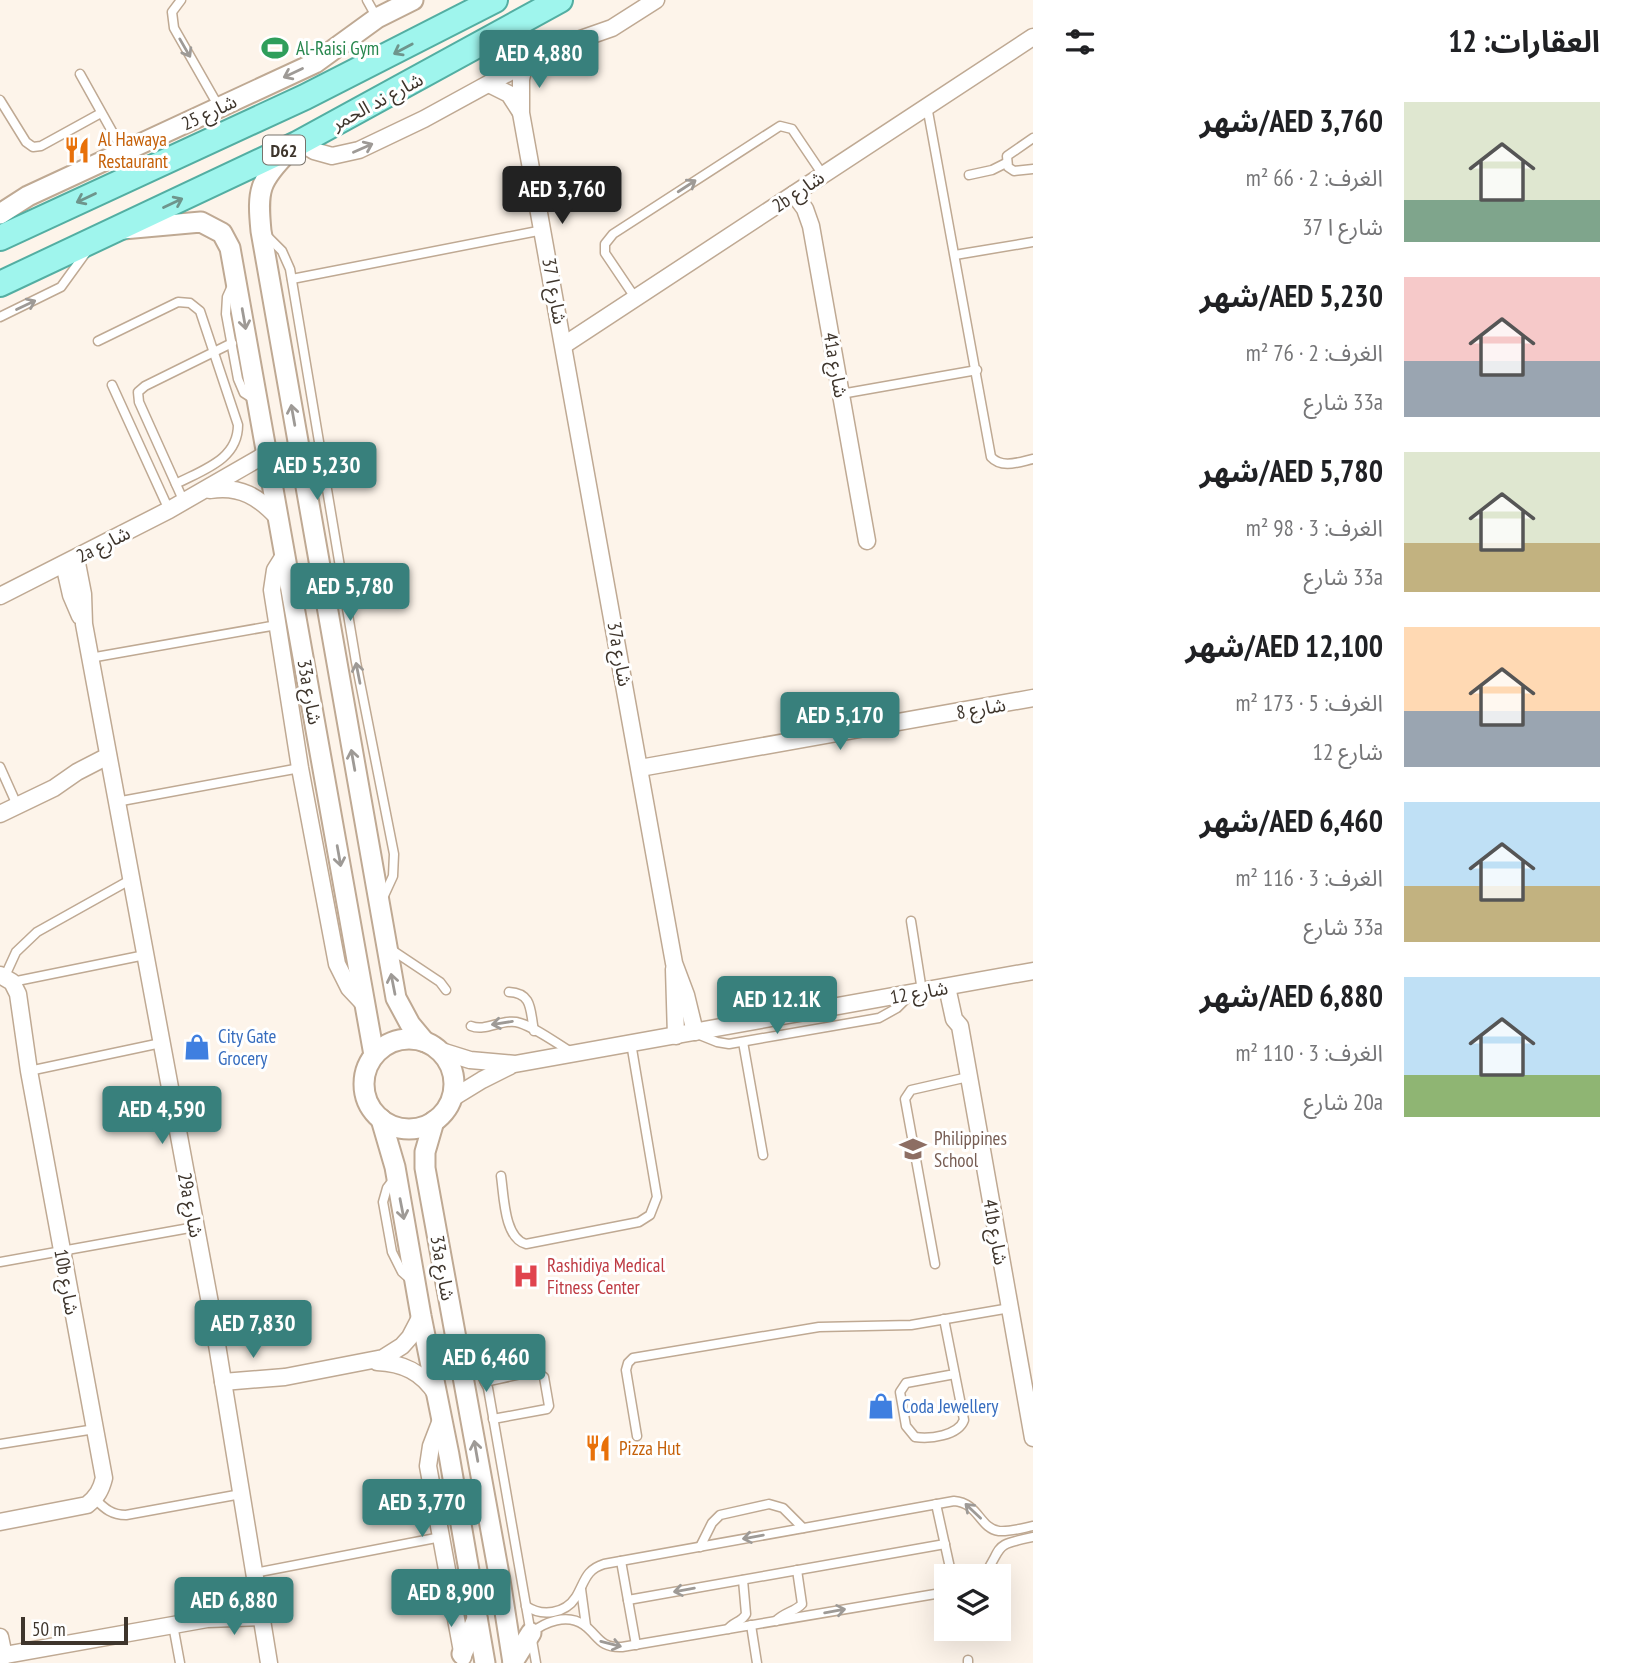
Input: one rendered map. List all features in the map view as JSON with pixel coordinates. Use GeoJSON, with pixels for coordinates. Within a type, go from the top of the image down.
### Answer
{"type":"FeatureCollection","features":[{"type":"Feature","properties":{"kind":"main road","name":"شارع ند الحمر"},"geometry":{"type":"LineString","coordinates":[[0,238],[305,97],[495,0]]}},
{"type":"Feature","properties":{"kind":"main road","name":"شارع ند الحمر"},"geometry":{"type":"LineString","coordinates":[[0,284],[298,143],[560,0]]}},
{"type":"Feature","properties":{"kind":"street","name":"شارع 25"},"geometry":{"type":"LineString","coordinates":[[0,214],[28,196],[315,63],[382,10],[413,0]]}},
{"type":"Feature","properties":{"kind":"street"},"geometry":{"type":"LineString","coordinates":[[298,143],[323,154],[350,154],[424,119],[566,43],[612,28],[656,0]]}},
{"type":"Feature","properties":{"kind":"street","name":"2b شارع"},"geometry":{"type":"LineString","coordinates":[[564,345],[1033,37]]}},
{"type":"Feature","properties":{"kind":"street","name":"شارع ا 37"},"geometry":{"type":"LineString","coordinates":[[525,63],[521,79],[521,113],[564,345]]}},
{"type":"Feature","properties":{"kind":"street"},"geometry":{"type":"LineString","coordinates":[[489,83],[509,94],[521,113]]}},
{"type":"Feature","properties":{"kind":"street","name":"33a شارع"},"geometry":{"type":"LineString","coordinates":[[298,143],[271,170],[261,187],[258,196],[261,231],[396,998],[410,1024],[432,1046]]}},
{"type":"Feature","properties":{"kind":"street","name":"41a شارع"},"geometry":{"type":"LineString","coordinates":[[794,194],[805,209],[811,226],[867,541]]}},
{"type":"Feature","properties":{"kind":"street","name":"33a شارع"},"geometry":{"type":"LineString","coordinates":[[106,234],[193,221],[209,224],[227,240],[268,453],[374,1055]]}},
{"type":"Feature","properties":{"kind":"street","name":"37a شارع"},"geometry":{"type":"LineString","coordinates":[[564,345],[674,963],[676,1036]]}},
{"type":"Feature","properties":{"kind":"street"},"geometry":{"type":"LineString","coordinates":[[268,453],[281,453],[288,461],[314,587],[328,614]]}},
{"type":"Feature","properties":{"kind":"street","name":"2a شارع"},"geometry":{"type":"LineString","coordinates":[[0,596],[184,502],[268,453]]}},
{"type":"Feature","properties":{"kind":"street","name":"2a شارع"},"geometry":{"type":"LineString","coordinates":[[204,491],[229,489],[248,493],[265,504],[279,520]]}},
{"type":"Feature","properties":{"kind":"street"},"geometry":{"type":"LineString","coordinates":[[285,554],[272,579],[300,768],[337,964],[349,988],[365,1005]]}},
{"type":"Feature","properties":{"kind":"street","name":"29a شارع"},"geometry":{"type":"LineString","coordinates":[[70,561],[83,594],[84,624],[224,1389],[269,1663]]}},
{"type":"Feature","properties":{"kind":"street","name":"شارع 8"},"geometry":{"type":"LineString","coordinates":[[640,768],[1033,698]]}},
{"type":"Feature","properties":{"kind":"street"},"geometry":{"type":"LineString","coordinates":[[0,814],[54,788],[78,772],[109,763]]}},
{"type":"Feature","properties":{"kind":"street","name":"37a شارع"},"geometry":{"type":"LineString","coordinates":[[674,963],[686,995],[695,1032]]}},
{"type":"Feature","properties":{"kind":"street","name":"شارع 12"},"geometry":{"type":"LineString","coordinates":[[432,1046],[470,1060],[515,1064],[1033,971]]}},
{"type":"Feature","properties":{"kind":"street","name":"10b شارع"},"geometry":{"type":"LineString","coordinates":[[6,978],[20,1002],[29,1071],[104,1478],[102,1489],[95,1499]]}},
{"type":"Feature","properties":{"kind":"street","name":"41b شارع"},"geometry":{"type":"LineString","coordinates":[[953,986],[963,1015],[960,1026],[968,1077],[1033,1438]]}},
{"type":"Feature","properties":{"kind":"street"},"geometry":{"type":"LineString","coordinates":[[412,1039],[432,1046],[451,1069],[453,1084],[451,1100],[441,1115],[425,1126],[407,1129],[381,1119],[371,1107],[364,1084],[366,1069],[374,1055],[398,1040],[412,1039]]}},
{"type":"Feature","properties":{"kind":"street","name":"شارع 12"},"geometry":{"type":"LineString","coordinates":[[451,1100],[482,1080],[515,1064]]}},
{"type":"Feature","properties":{"kind":"street","name":"33a شارع"},"geometry":{"type":"LineString","coordinates":[[381,1119],[396,1177],[485,1663]]}},
{"type":"Feature","properties":{"kind":"street","name":"33a شارع"},"geometry":{"type":"LineString","coordinates":[[434,1121],[426,1144],[425,1168],[513,1663]]}},
{"type":"Feature","properties":{"kind":"street"},"geometry":{"type":"LineString","coordinates":[[372,1362],[402,1346],[421,1316]]}},
{"type":"Feature","properties":{"kind":"street"},"geometry":{"type":"LineString","coordinates":[[224,1389],[372,1362],[394,1363],[414,1371],[436,1394]]}},
{"type":"Feature","properties":{"kind":"street"},"geometry":{"type":"LineString","coordinates":[[441,1420],[428,1459],[463,1658]]}},
{"type":"Feature","properties":{"kind":"street"},"geometry":{"type":"LineString","coordinates":[[0,1522],[77,1507],[95,1499]]}},
{"type":"Feature","properties":{"kind":"street"},"geometry":{"type":"LineString","coordinates":[[460,1522],[473,1521],[479,1525],[492,1574],[500,1580]]}},
{"type":"Feature","properties":{"kind":"street"},"geometry":{"type":"LineString","coordinates":[[0,1637],[11,1657],[206,1619],[225,1611],[259,1610]]}},
{"type":"Feature","properties":{"kind":"street"},"geometry":{"type":"LineString","coordinates":[[463,1658],[477,1619]]}},
{"type":"Feature","properties":{"kind":"street"},"geometry":{"type":"LineString","coordinates":[[513,1663],[531,1633]]}},
{"type":"Feature","properties":{"kind":"lane"},"geometry":{"type":"LineString","coordinates":[[181,0],[172,12],[174,28],[219,107]]}},
{"type":"Feature","properties":{"kind":"lane"},"geometry":{"type":"LineString","coordinates":[[366,0],[382,10]]}},
{"type":"Feature","properties":{"kind":"lane"},"geometry":{"type":"LineString","coordinates":[[80,74],[123,151]]}},
{"type":"Feature","properties":{"kind":"lane"},"geometry":{"type":"LineString","coordinates":[[0,100],[26,142],[33,147],[41,146],[102,113]]}},
{"type":"Feature","properties":{"kind":"lane"},"geometry":{"type":"LineString","coordinates":[[927,106],[991,457],[996,463],[1003,464],[1033,459]]}},
{"type":"Feature","properties":{"kind":"lane"},"geometry":{"type":"LineString","coordinates":[[636,299],[605,253],[605,244],[613,233],[780,126],[792,129],[823,175]]}},
{"type":"Feature","properties":{"kind":"lane"},"geometry":{"type":"LineString","coordinates":[[1006,163],[1007,156],[1033,138]]}},
{"type":"Feature","properties":{"kind":"lane"},"geometry":{"type":"LineString","coordinates":[[1006,163],[1014,171],[1033,169]]}},
{"type":"Feature","properties":{"kind":"lane"},"geometry":{"type":"LineString","coordinates":[[969,175],[992,170],[1006,163]]}},
{"type":"Feature","properties":{"kind":"lane"},"geometry":{"type":"LineString","coordinates":[[292,279],[544,230]]}},
{"type":"Feature","properties":{"kind":"lane"},"geometry":{"type":"LineString","coordinates":[[261,231],[282,251],[292,279],[356,662],[394,854],[393,876],[378,905]]}},
{"type":"Feature","properties":{"kind":"lane"},"geometry":{"type":"LineString","coordinates":[[0,317],[61,287],[106,234]]}},
{"type":"Feature","properties":{"kind":"lane"},"geometry":{"type":"LineString","coordinates":[[955,255],[1033,242]]}},
{"type":"Feature","properties":{"kind":"lane"},"geometry":{"type":"LineString","coordinates":[[236,277],[226,306],[232,343],[240,386],[244,393],[258,401]]}},
{"type":"Feature","properties":{"kind":"lane"},"geometry":{"type":"LineString","coordinates":[[98,341],[173,305],[184,302],[196,306],[200,311],[238,425],[238,436],[229,453],[176,484]]}},
{"type":"Feature","properties":{"kind":"lane"},"geometry":{"type":"LineString","coordinates":[[184,502],[139,402],[138,393],[145,386],[232,343]]}},
{"type":"Feature","properties":{"kind":"lane"},"geometry":{"type":"LineString","coordinates":[[841,394],[977,370]]}},
{"type":"Feature","properties":{"kind":"lane"},"geometry":{"type":"LineString","coordinates":[[112,385],[169,510]]}},
{"type":"Feature","properties":{"kind":"lane"},"geometry":{"type":"LineString","coordinates":[[90,658],[277,625]]}},
{"type":"Feature","properties":{"kind":"lane"},"geometry":{"type":"LineString","coordinates":[[0,767],[17,806]]}},
{"type":"Feature","properties":{"kind":"lane"},"geometry":{"type":"LineString","coordinates":[[116,802],[300,768]]}},
{"type":"Feature","properties":{"kind":"lane"},"geometry":{"type":"LineString","coordinates":[[6,978],[16,952],[37,932],[130,880]]}},
{"type":"Feature","properties":{"kind":"lane"},"geometry":{"type":"LineString","coordinates":[[695,1032],[723,1043],[743,1042],[879,1018],[897,1008],[916,992],[911,921]]}},
{"type":"Feature","properties":{"kind":"lane"},"geometry":{"type":"LineString","coordinates":[[386,946],[440,982],[446,990]]}},
{"type":"Feature","properties":{"kind":"lane"},"geometry":{"type":"LineString","coordinates":[[6,978],[145,956]]}},
{"type":"Feature","properties":{"kind":"lane"},"geometry":{"type":"LineString","coordinates":[[509,992],[520,992],[527,998],[534,1031]]}},
{"type":"Feature","properties":{"kind":"lane"},"geometry":{"type":"LineString","coordinates":[[471,1026],[477,1028],[511,1021],[521,1023],[573,1054]]}},
{"type":"Feature","properties":{"kind":"lane"},"geometry":{"type":"LineString","coordinates":[[743,1042],[763,1155]]}},
{"type":"Feature","properties":{"kind":"lane"},"geometry":{"type":"LineString","coordinates":[[501,1176],[510,1230],[521,1243],[633,1224],[649,1215],[657,1197],[631,1043]]}},
{"type":"Feature","properties":{"kind":"lane"},"geometry":{"type":"LineString","coordinates":[[29,1071],[161,1044]]}},
{"type":"Feature","properties":{"kind":"lane"},"geometry":{"type":"LineString","coordinates":[[935,1264],[905,1099],[911,1090],[968,1077]]}},
{"type":"Feature","properties":{"kind":"lane"},"geometry":{"type":"LineString","coordinates":[[0,1262],[195,1227]]}},
{"type":"Feature","properties":{"kind":"lane"},"geometry":{"type":"LineString","coordinates":[[637,1436],[626,1370],[633,1358],[819,1327],[911,1325],[1010,1308]]}},
{"type":"Feature","properties":{"kind":"lane"},"geometry":{"type":"LineString","coordinates":[[944,1319],[955,1374],[964,1420],[961,1427],[954,1432],[915,1437],[906,1426],[901,1387],[906,1383],[955,1374]]}},
{"type":"Feature","properties":{"kind":"lane"},"geometry":{"type":"LineString","coordinates":[[457,1343],[472,1356],[485,1382],[536,1663]]}},
{"type":"Feature","properties":{"kind":"lane"},"geometry":{"type":"LineString","coordinates":[[485,1382],[536,1371],[544,1377],[549,1406],[547,1409],[493,1419]]}},
{"type":"Feature","properties":{"kind":"lane"},"geometry":{"type":"LineString","coordinates":[[0,1444],[94,1429]]}},
{"type":"Feature","properties":{"kind":"lane"},"geometry":{"type":"LineString","coordinates":[[95,1499],[108,1512],[127,1515],[241,1494]]}},
{"type":"Feature","properties":{"kind":"lane"},"geometry":{"type":"LineString","coordinates":[[526,1606],[542,1613],[554,1612],[570,1604],[585,1576],[593,1569],[621,1561],[954,1501],[964,1502],[975,1510],[987,1526],[998,1531],[1033,1526]]}},
{"type":"Feature","properties":{"kind":"lane"},"geometry":{"type":"LineString","coordinates":[[936,1504],[949,1564]]}},
{"type":"Feature","properties":{"kind":"lane"},"geometry":{"type":"LineString","coordinates":[[700,1547],[712,1524],[720,1516],[758,1506],[778,1506],[803,1528]]}},
{"type":"Feature","properties":{"kind":"lane"},"geometry":{"type":"LineString","coordinates":[[253,1573],[440,1536]]}},
{"type":"Feature","properties":{"kind":"lane"},"geometry":{"type":"LineString","coordinates":[[991,1564],[1001,1546],[1033,1537]]}},
{"type":"Feature","properties":{"kind":"lane"},"geometry":{"type":"LineString","coordinates":[[628,1600],[945,1544]]}},
{"type":"Feature","properties":{"kind":"lane"},"geometry":{"type":"LineString","coordinates":[[621,1561],[636,1645]]}},
{"type":"Feature","properties":{"kind":"lane"},"geometry":{"type":"LineString","coordinates":[[776,1621],[784,1613],[803,1604],[797,1570]]}},
{"type":"Feature","properties":{"kind":"lane"},"geometry":{"type":"LineString","coordinates":[[728,1629],[746,1614],[743,1580]]}},
{"type":"Feature","properties":{"kind":"lane"},"geometry":{"type":"LineString","coordinates":[[580,1586],[586,1626]]}},
{"type":"Feature","properties":{"kind":"lane"},"geometry":{"type":"LineString","coordinates":[[531,1633],[544,1624],[560,1620],[576,1621],[586,1626],[595,1638],[608,1646],[622,1647],[934,1594]]}},
{"type":"Feature","properties":{"kind":"lane"},"geometry":{"type":"LineString","coordinates":[[173,1625],[180,1663]]}},
{"type":"Feature","properties":{"kind":"lane"},"geometry":{"type":"LineString","coordinates":[[751,1625],[757,1663]]}},
{"type":"Feature","properties":{"kind":"place","name":"Al-Raisi Gym"},"geometry":{"type":"Point","coordinates":[275,48]}},
{"type":"Feature","properties":{"kind":"place","name":"Al Hawaya Restaurant"},"geometry":{"type":"Point","coordinates":[77,150]}},
{"type":"Feature","properties":{"kind":"place","name":"City Gate Grocery"},"geometry":{"type":"Point","coordinates":[197,1047]}},
{"type":"Feature","properties":{"kind":"place","name":"Philippines School"},"geometry":{"type":"Point","coordinates":[913,1149]}},
{"type":"Feature","properties":{"kind":"place","name":"Rashidiya Medical Fitness Center"},"geometry":{"type":"Point","coordinates":[526,1276]}},
{"type":"Feature","properties":{"kind":"place","name":"Coda Jewellery"},"geometry":{"type":"Point","coordinates":[881,1406]}},
{"type":"Feature","properties":{"kind":"place","name":"Pizza Hut"},"geometry":{"type":"Point","coordinates":[598,1448]}}]}
